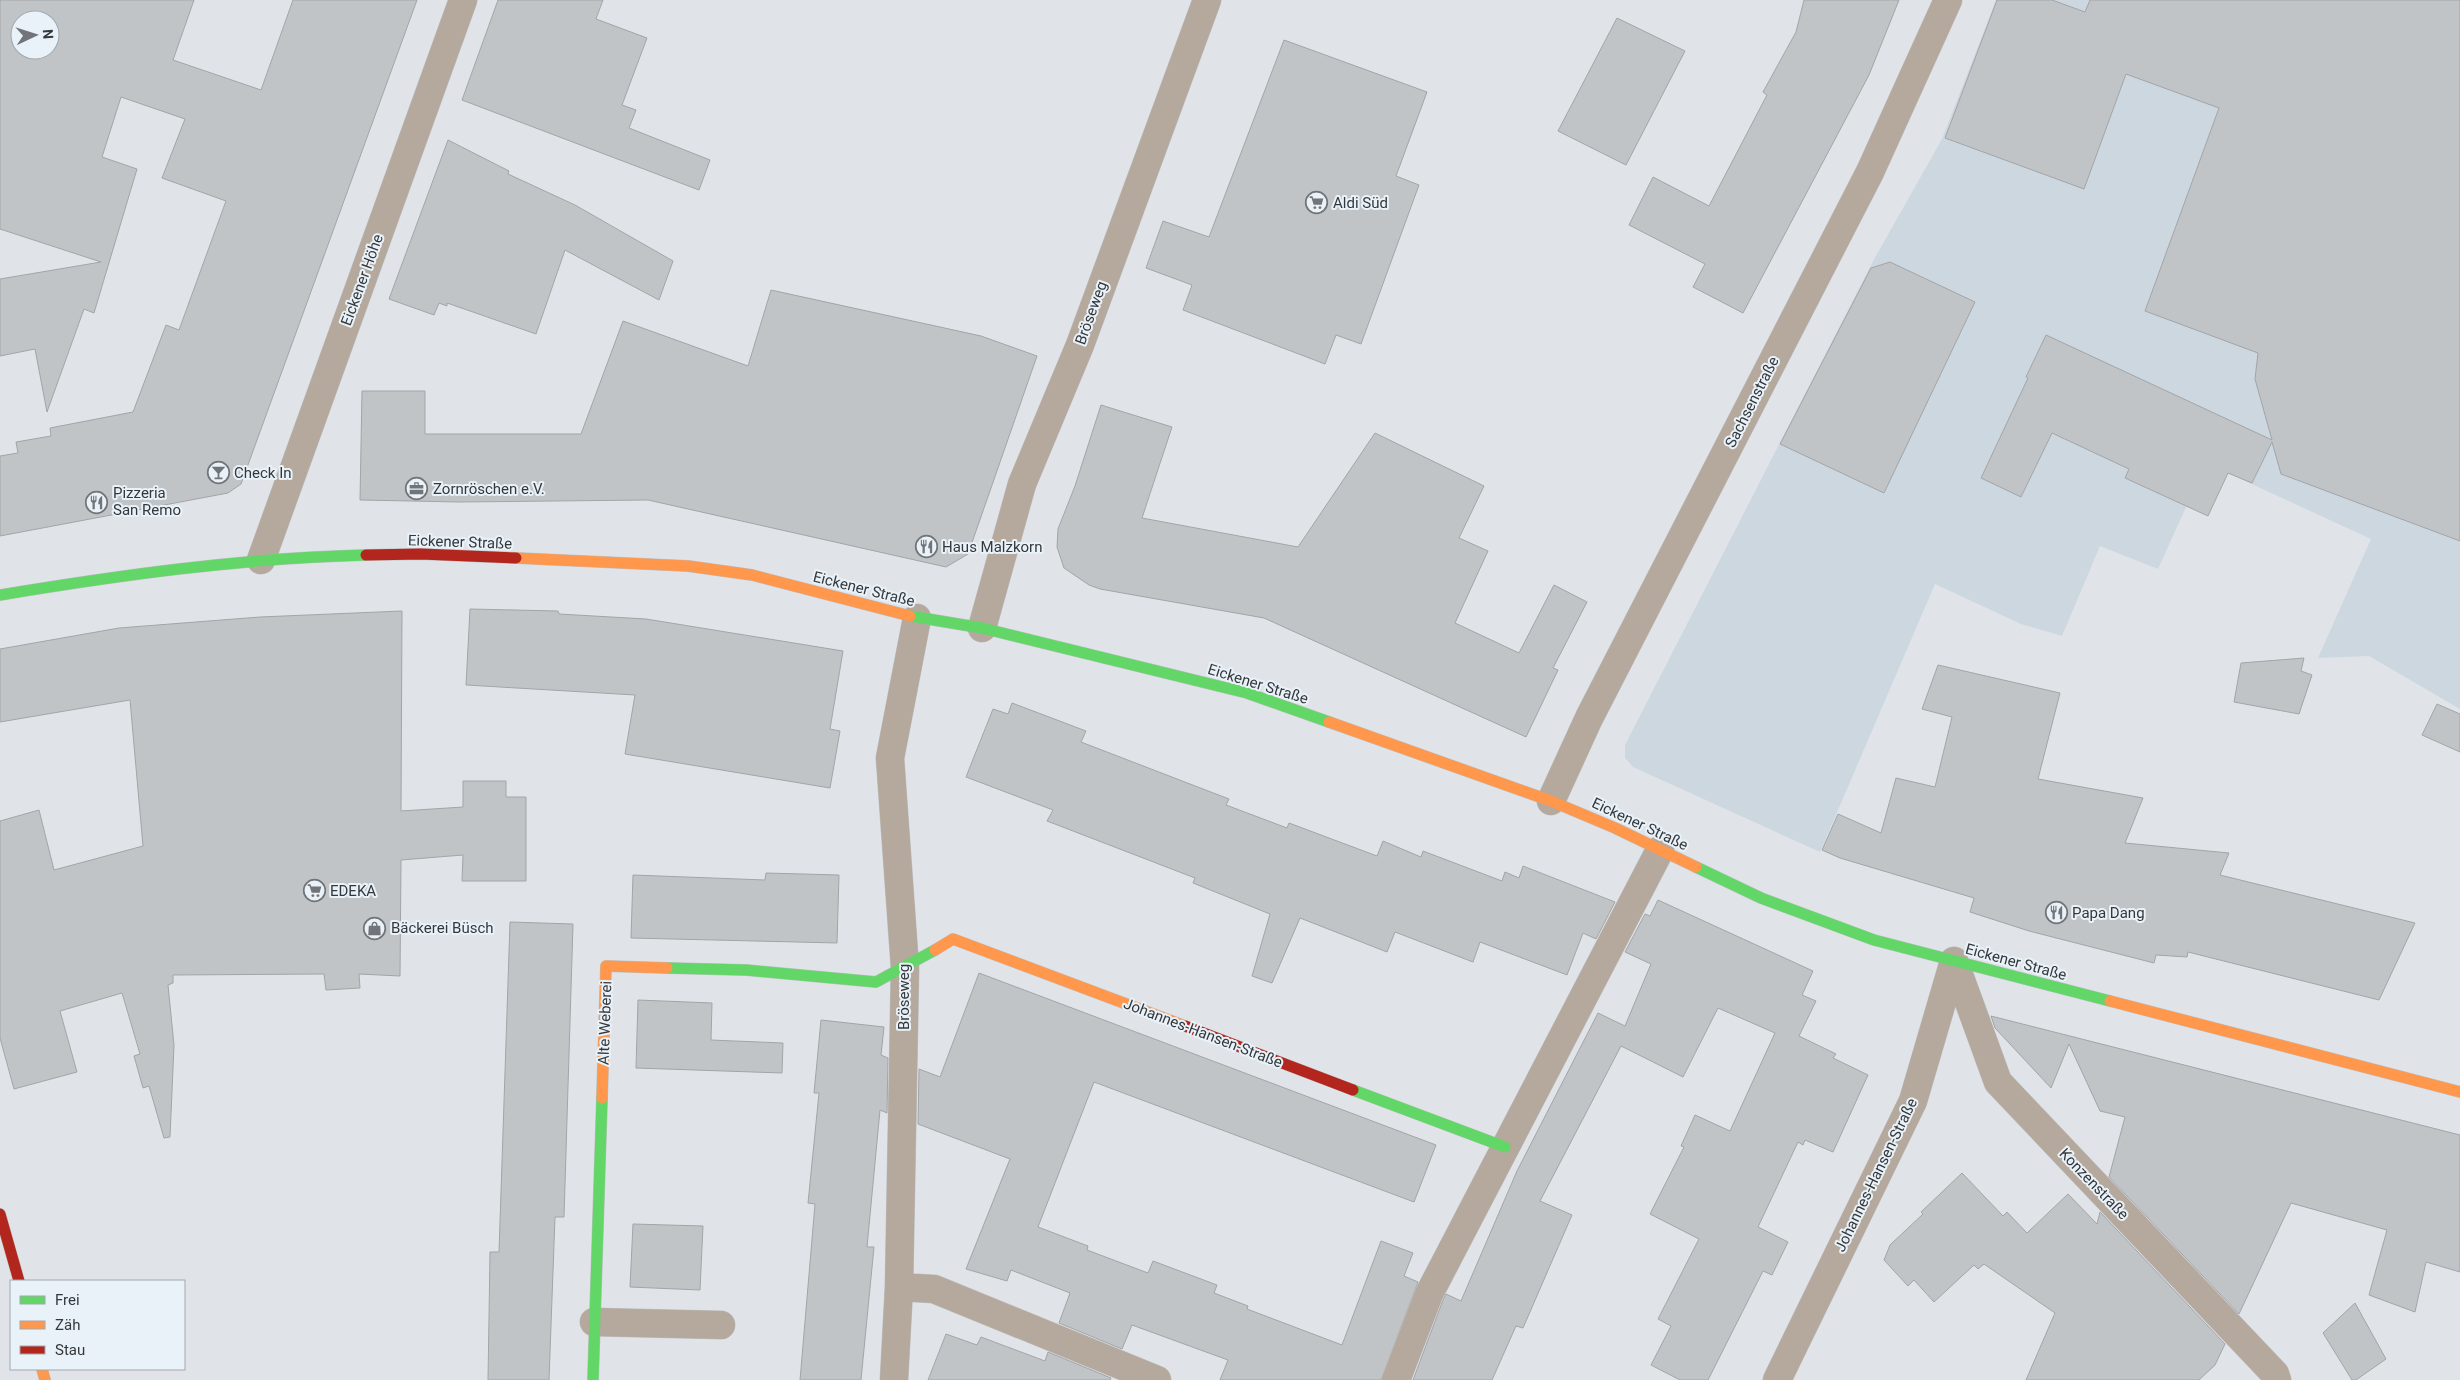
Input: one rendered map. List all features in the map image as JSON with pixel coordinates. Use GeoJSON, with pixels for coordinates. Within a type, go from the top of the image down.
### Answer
{"type":"FeatureCollection","features":[{"type":"Feature","properties":{"kind":"street","name":"Eickener Höhe"},"geometry":{"type":"LineString","coordinates":[[260,560],[463,0]]}},
{"type":"Feature","properties":{"kind":"street","name":"Bröseweg"},"geometry":{"type":"LineString","coordinates":[[982,628],[1022,484],[1080,345],[1207,0]]}},
{"type":"Feature","properties":{"kind":"street","name":"Sachsenstraße"},"geometry":{"type":"LineString","coordinates":[[1551,802],[1589,718],[1870,172],[1948,0]]}},
{"type":"Feature","properties":{"kind":"street","name":"Eickener Straße"},"geometry":{"type":"LineString","coordinates":[[0,595],[127,576],[260,560],[421,554],[688,566],[752,575],[917,618],[982,628],[1247,693],[1551,802],[1615,828],[1761,898],[1874,940],[2460,1092]]}},
{"type":"Feature","properties":{"kind":"street","name":"Bröseweg"},"geometry":{"type":"LineString","coordinates":[[894,1380],[898,1287],[905,968],[890,758],[917,618]]}},
{"type":"Feature","properties":{"kind":"street"},"geometry":{"type":"LineString","coordinates":[[1396,1380],[1429,1294],[1660,850]]}},
{"type":"Feature","properties":{"kind":"street","name":"Johannes-Hansen-Straße"},"geometry":{"type":"LineString","coordinates":[[905,968],[953,939],[1505,1147]]}},
{"type":"Feature","properties":{"kind":"street","name":"Johannes-Hansen-Straße"},"geometry":{"type":"LineString","coordinates":[[1776,1380],[1914,1101],[1954,961]]}},
{"type":"Feature","properties":{"kind":"street","name":"Konzenstraße"},"geometry":{"type":"LineString","coordinates":[[1954,961],[1998,1082],[2275,1374],[2278,1380]]}},
{"type":"Feature","properties":{"kind":"street","name":"Alte Weberei"},"geometry":{"type":"LineString","coordinates":[[592,1380],[606,966],[746,970],[876,982],[905,968]]}},
{"type":"Feature","properties":{"kind":"street"},"geometry":{"type":"LineString","coordinates":[[0,1214],[18,1280]]}},
{"type":"Feature","properties":{"kind":"street"},"geometry":{"type":"LineString","coordinates":[[898,1287],[934,1289],[1157,1380]]}},
{"type":"Feature","properties":{"kind":"street"},"geometry":{"type":"LineString","coordinates":[[594,1322],[720,1325]]}},
{"type":"Feature","properties":{"kind":"shaded area"},"geometry":{"type":"Polygon","coordinates":[[[1996,0],[2460,0],[2460,709],[2369,656],[2318,658],[2371,539],[2206,463],[2158,569],[2100,546],[2062,636],[2021,624],[1935,584],[1820,852],[1633,767],[1625,758],[1625,745],[1872,263],[1942,139],[1996,0]]]}},
{"type":"Feature","properties":{"kind":"building"},"geometry":{"type":"Polygon","coordinates":[[[0,0],[194,0],[173,60],[261,90],[293,0],[417,0],[241,484],[228,493],[0,536],[0,456],[18,453],[16,442],[51,436],[50,428],[133,412],[166,325],[179,330],[226,201],[162,178],[185,119],[121,97],[102,157],[137,169],[94,313],[84,309],[47,412],[35,349],[0,356],[0,279],[101,262],[0,229],[0,0]]]}},
{"type":"Feature","properties":{"kind":"building"},"geometry":{"type":"Polygon","coordinates":[[[498,0],[603,0],[596,19],[647,38],[622,105],[636,110],[629,128],[710,160],[699,190],[462,100],[498,0]]]}},
{"type":"Feature","properties":{"kind":"building"},"geometry":{"type":"Polygon","coordinates":[[[1804,0],[1899,0],[1869,75],[1743,313],[1693,287],[1705,264],[1629,225],[1653,177],[1709,206],[1767,95],[1763,92],[1796,32],[1804,0]]]}},
{"type":"Feature","properties":{"kind":"building"},"geometry":{"type":"Polygon","coordinates":[[[1997,0],[2052,0],[2085,12],[2090,0],[2460,0],[2460,541],[2281,474],[2272,442],[2252,483],[2228,473],[2208,516],[2125,478],[2129,469],[2052,433],[2021,497],[1981,478],[2046,335],[2272,440],[2255,379],[2258,353],[2145,311],[2219,108],[2126,74],[2084,189],[1945,138],[1997,0]]]}},
{"type":"Feature","properties":{"kind":"building"},"geometry":{"type":"Polygon","coordinates":[[[1617,18],[1685,51],[1626,165],[1558,131],[1617,18]]]}},
{"type":"Feature","properties":{"kind":"building","name":"Aldi Süd"},"geometry":{"type":"Polygon","coordinates":[[[1284,40],[1427,92],[1396,176],[1419,185],[1361,344],[1336,335],[1325,364],[1183,310],[1192,285],[1146,268],[1163,221],[1209,237],[1284,40]]]}},
{"type":"Feature","properties":{"kind":"building"},"geometry":{"type":"Polygon","coordinates":[[[448,140],[509,171],[508,174],[575,205],[673,261],[659,300],[565,250],[536,334],[447,303],[447,306],[439,303],[434,315],[389,299],[448,140]]]}},
{"type":"Feature","properties":{"kind":"building"},"geometry":{"type":"Polygon","coordinates":[[[1890,262],[1975,302],[1884,493],[1780,444],[1871,268],[1890,262]]]}},
{"type":"Feature","properties":{"kind":"building"},"geometry":{"type":"Polygon","coordinates":[[[771,290],[981,336],[1037,356],[968,554],[946,567],[648,500],[460,502],[360,500],[362,391],[425,391],[425,434],[581,434],[623,321],[748,366],[771,290]]]}},
{"type":"Feature","properties":{"kind":"building"},"geometry":{"type":"Polygon","coordinates":[[[1101,405],[1172,427],[1142,518],[1298,547],[1375,433],[1484,486],[1459,538],[1488,551],[1455,623],[1519,653],[1554,585],[1587,602],[1553,668],[1558,670],[1526,737],[1264,618],[1100,589],[1089,585],[1064,568],[1057,547],[1058,529],[1075,486],[1101,405]]]}},
{"type":"Feature","properties":{"kind":"building"},"geometry":{"type":"Polygon","coordinates":[[[470,609],[558,611],[559,614],[646,619],[843,651],[830,729],[840,731],[830,788],[625,754],[635,695],[466,685],[470,609]]]}},
{"type":"Feature","properties":{"kind":"building"},"geometry":{"type":"Polygon","coordinates":[[[402,611],[401,811],[463,807],[463,781],[506,781],[506,797],[526,797],[526,881],[462,881],[463,855],[401,860],[400,976],[359,974],[360,988],[326,990],[324,974],[173,975],[173,983],[168,985],[174,1045],[170,1137],[164,1138],[149,1086],[143,1088],[134,1056],[140,1054],[122,993],[60,1011],[77,1072],[14,1089],[0,1038],[0,821],[39,810],[54,870],[143,846],[130,700],[0,722],[0,649],[119,628],[260,617],[402,611]]]}},
{"type":"Feature","properties":{"kind":"building"},"geometry":{"type":"Polygon","coordinates":[[[2304,658],[2301,671],[2312,675],[2299,714],[2234,702],[2241,663],[2304,658]]]}},
{"type":"Feature","properties":{"kind":"building"},"geometry":{"type":"Polygon","coordinates":[[[1938,665],[2060,693],[2038,779],[2143,798],[2125,843],[2229,853],[2220,875],[2415,923],[2379,1000],[2188,952],[2187,957],[2156,955],[2154,963],[2029,931],[1970,912],[1974,898],[1840,858],[1822,850],[1838,814],[1881,833],[1896,778],[1935,787],[1952,717],[1922,709],[1938,665]]]}},
{"type":"Feature","properties":{"kind":"building"},"geometry":{"type":"Polygon","coordinates":[[[1012,703],[1086,731],[1081,742],[1229,799],[1226,805],[1287,828],[1289,823],[1377,856],[1383,841],[1421,857],[1423,851],[1502,881],[1505,872],[1519,878],[1523,866],[1615,902],[1596,939],[1583,933],[1567,975],[1480,942],[1473,962],[1395,932],[1387,952],[1300,918],[1272,983],[1252,976],[1270,914],[1193,883],[1195,878],[1047,821],[1053,810],[966,777],[993,709],[1008,714],[1012,703]]]}},
{"type":"Feature","properties":{"kind":"building"},"geometry":{"type":"Polygon","coordinates":[[[2437,704],[2460,714],[2460,752],[2422,735],[2437,704]]]}},
{"type":"Feature","properties":{"kind":"building"},"geometry":{"type":"Polygon","coordinates":[[[766,873],[839,875],[837,943],[631,938],[633,875],[765,880],[766,873]]]}},
{"type":"Feature","properties":{"kind":"building"},"geometry":{"type":"Polygon","coordinates":[[[1658,900],[1813,971],[1802,995],[1816,1001],[1799,1036],[1836,1054],[1833,1058],[1868,1075],[1833,1152],[1805,1140],[1803,1145],[1798,1142],[1758,1227],[1788,1242],[1772,1275],[1763,1271],[1708,1380],[1680,1380],[1651,1365],[1671,1326],[1658,1319],[1699,1239],[1650,1214],[1684,1147],[1681,1146],[1695,1115],[1730,1131],[1775,1033],[1718,1008],[1683,1077],[1621,1046],[1540,1201],[1572,1215],[1523,1328],[1516,1326],[1492,1380],[1413,1380],[1446,1294],[1461,1301],[1517,1171],[1598,1013],[1625,1026],[1651,964],[1625,952],[1645,914],[1650,916],[1658,900]]]}},
{"type":"Feature","properties":{"kind":"building"},"geometry":{"type":"Polygon","coordinates":[[[510,922],[573,924],[564,1217],[555,1217],[549,1380],[488,1380],[490,1252],[499,1252],[510,922]]]}},
{"type":"Feature","properties":{"kind":"building"},"geometry":{"type":"Polygon","coordinates":[[[979,973],[1436,1145],[1414,1202],[1094,1082],[1038,1227],[1088,1246],[1087,1250],[1148,1273],[1153,1261],[1217,1285],[1214,1293],[1248,1306],[1247,1309],[1342,1345],[1381,1241],[1413,1253],[1404,1276],[1418,1282],[1381,1380],[1220,1380],[1228,1360],[1132,1325],[1122,1349],[1059,1323],[1070,1293],[1011,1270],[1007,1281],[966,1269],[1010,1159],[918,1124],[919,1069],[940,1077],[979,973]]]}},
{"type":"Feature","properties":{"kind":"building"},"geometry":{"type":"Polygon","coordinates":[[[638,1000],[712,1003],[711,1040],[783,1043],[782,1073],[636,1068],[638,1000]]]}},
{"type":"Feature","properties":{"kind":"building"},"geometry":{"type":"Polygon","coordinates":[[[1991,1016],[2460,1135],[2460,1272],[2426,1262],[2415,1312],[2369,1295],[2387,1230],[2291,1203],[2239,1314],[2109,1177],[2125,1117],[2100,1111],[2069,1044],[2051,1088],[1995,1028],[1991,1016]]]}},
{"type":"Feature","properties":{"kind":"building"},"geometry":{"type":"Polygon","coordinates":[[[821,1020],[884,1027],[881,1055],[888,1058],[887,1113],[880,1110],[867,1247],[874,1247],[861,1380],[800,1380],[815,1204],[808,1203],[819,1093],[814,1093],[821,1020]]]}},
{"type":"Feature","properties":{"kind":"building"},"geometry":{"type":"Polygon","coordinates":[[[1962,1173],[2003,1216],[2007,1212],[2027,1233],[2068,1194],[2097,1224],[2100,1212],[2225,1344],[2215,1365],[2199,1380],[2026,1380],[2055,1313],[1984,1264],[1978,1269],[1974,1265],[1934,1302],[1914,1280],[1908,1286],[1884,1260],[1890,1245],[1962,1173]]]}},
{"type":"Feature","properties":{"kind":"building"},"geometry":{"type":"Polygon","coordinates":[[[633,1224],[703,1226],[700,1290],[630,1287],[633,1224]]]}},
{"type":"Feature","properties":{"kind":"building"},"geometry":{"type":"Polygon","coordinates":[[[2355,1303],[2386,1359],[2356,1380],[2352,1380],[2323,1333],[2355,1303]]]}},
{"type":"Feature","properties":{"kind":"building"},"geometry":{"type":"Polygon","coordinates":[[[946,1334],[977,1345],[981,1337],[1045,1361],[1048,1352],[1111,1378],[1110,1380],[928,1380],[946,1334]]]}},
{"type":"Feature","properties":{"kind":"traffic: fast"},"geometry":{"type":"LineString","coordinates":[[0,595],[182,569],[274,560],[366,555]]}},
{"type":"Feature","properties":{"kind":"traffic: fast"},"geometry":{"type":"LineString","coordinates":[[910,616],[982,628],[1247,693],[1329,722]]}},
{"type":"Feature","properties":{"kind":"traffic: fast"},"geometry":{"type":"LineString","coordinates":[[1696,867],[1761,898],[1874,940],[2110,1001]]}},
{"type":"Feature","properties":{"kind":"traffic: fast"},"geometry":{"type":"LineString","coordinates":[[667,968],[746,970],[876,982],[935,950]]}},
{"type":"Feature","properties":{"kind":"traffic: fast"},"geometry":{"type":"LineString","coordinates":[[1353,1090],[1505,1147]]}},
{"type":"Feature","properties":{"kind":"traffic: fast"},"geometry":{"type":"LineString","coordinates":[[593,1380],[602,1098]]}},
{"type":"Feature","properties":{"kind":"traffic: slow"},"geometry":{"type":"LineString","coordinates":[[516,558],[688,566],[752,575],[910,616]]}},
{"type":"Feature","properties":{"kind":"traffic: slow"},"geometry":{"type":"LineString","coordinates":[[1329,722],[1551,801],[1615,828],[1696,867]]}},
{"type":"Feature","properties":{"kind":"traffic: slow"},"geometry":{"type":"LineString","coordinates":[[935,950],[953,939],[1185,1026]]}},
{"type":"Feature","properties":{"kind":"traffic: slow"},"geometry":{"type":"LineString","coordinates":[[602,1098],[606,966],[667,968]]}},
{"type":"Feature","properties":{"kind":"traffic: slow"},"geometry":{"type":"LineString","coordinates":[[2110,1001],[2460,1092]]}},
{"type":"Feature","properties":{"kind":"traffic: slow"},"geometry":{"type":"LineString","coordinates":[[42,1370],[45,1380]]}},
{"type":"Feature","properties":{"kind":"traffic: jam"},"geometry":{"type":"LineString","coordinates":[[366,555],[421,554],[516,558]]}},
{"type":"Feature","properties":{"kind":"traffic: jam"},"geometry":{"type":"LineString","coordinates":[[1185,1026],[1353,1090]]}},
{"type":"Feature","properties":{"kind":"traffic: jam"},"geometry":{"type":"LineString","coordinates":[[0,1214],[19,1280]]}},
{"type":"Feature","properties":{"kind":"place","name":"Aldi Süd"},"geometry":{"type":"Point","coordinates":[1317,203]}},
{"type":"Feature","properties":{"kind":"place","name":"Check In"},"geometry":{"type":"Point","coordinates":[218,473]}},
{"type":"Feature","properties":{"kind":"place","name":"Zornröschen e.V."},"geometry":{"type":"Point","coordinates":[417,489]}},
{"type":"Feature","properties":{"kind":"place","name":"Pizzeria San Remo"},"geometry":{"type":"Point","coordinates":[97,502]}},
{"type":"Feature","properties":{"kind":"place","name":"Haus Malzkorn"},"geometry":{"type":"Point","coordinates":[926,547]}},
{"type":"Feature","properties":{"kind":"place","name":"EDEKA"},"geometry":{"type":"Point","coordinates":[314,891]}},
{"type":"Feature","properties":{"kind":"place","name":"Papa Dang"},"geometry":{"type":"Point","coordinates":[2056,913]}},
{"type":"Feature","properties":{"kind":"place","name":"Bäckerei Büsch"},"geometry":{"type":"Point","coordinates":[375,928]}}]}
